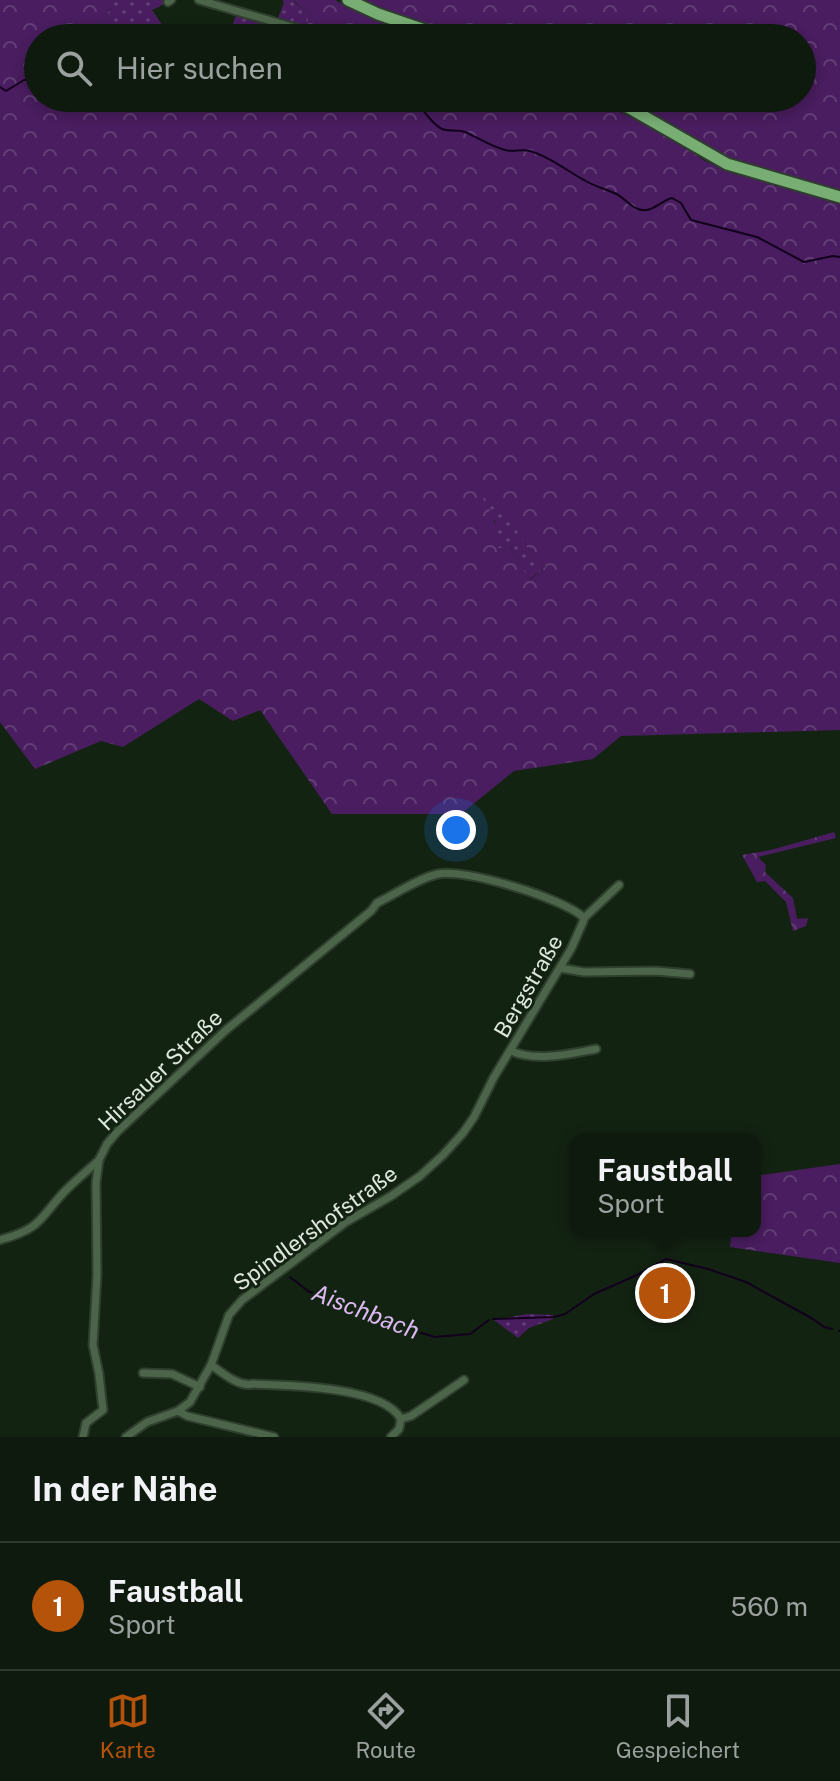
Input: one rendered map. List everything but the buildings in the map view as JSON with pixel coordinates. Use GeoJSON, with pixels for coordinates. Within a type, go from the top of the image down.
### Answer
{"type":"FeatureCollection","features":[{"type":"Feature","properties":{"kind":"main road"},"geometry":{"type":"LineString","coordinates":[[348,0],[407,24]]}},
{"type":"Feature","properties":{"kind":"main road"},"geometry":{"type":"LineString","coordinates":[[638,112],[727,164],[840,197]]}},
{"type":"Feature","properties":{"kind":"street"},"geometry":{"type":"LineString","coordinates":[[199,0],[282,24]]}},
{"type":"Feature","properties":{"kind":"street","name":"Bergstraße"},"geometry":{"type":"LineString","coordinates":[[443,873],[474,876],[544,897],[578,912],[584,918],[560,968],[494,1077],[474,1117]]}},
{"type":"Feature","properties":{"kind":"street","name":"Hirsauer Straße"},"geometry":{"type":"LineString","coordinates":[[83,1437],[86,1423],[103,1410],[93,1345],[97,1275],[96,1183],[99,1160],[107,1144],[226,1030],[377,903],[443,873]]}},
{"type":"Feature","properties":{"kind":"street"},"geometry":{"type":"LineString","coordinates":[[584,918],[619,885]]}},
{"type":"Feature","properties":{"kind":"street"},"geometry":{"type":"LineString","coordinates":[[560,968],[584,972],[667,971],[690,974]]}},
{"type":"Feature","properties":{"kind":"street"},"geometry":{"type":"LineString","coordinates":[[511,1051],[545,1057],[596,1049]]}},
{"type":"Feature","properties":{"kind":"street","name":"Spindlershofstraße"},"geometry":{"type":"LineString","coordinates":[[126,1437],[147,1422],[178,1411],[190,1402],[211,1365],[229,1315],[242,1300],[346,1222],[420,1176],[463,1133],[474,1117]]}},
{"type":"Feature","properties":{"kind":"street"},"geometry":{"type":"LineString","coordinates":[[0,1240],[35,1226],[65,1191],[99,1160]]}},
{"type":"Feature","properties":{"kind":"street"},"geometry":{"type":"LineString","coordinates":[[82,1175],[96,1183]]}},
{"type":"Feature","properties":{"kind":"street"},"geometry":{"type":"LineString","coordinates":[[211,1365],[248,1386],[309,1386],[344,1391],[386,1406],[401,1419],[399,1429],[391,1437]]}},
{"type":"Feature","properties":{"kind":"street"},"geometry":{"type":"LineString","coordinates":[[143,1373],[176,1375],[200,1387]]}},
{"type":"Feature","properties":{"kind":"street"},"geometry":{"type":"LineString","coordinates":[[401,1419],[411,1416],[464,1380]]}},
{"type":"Feature","properties":{"kind":"street"},"geometry":{"type":"LineString","coordinates":[[178,1411],[187,1416],[274,1437]]}},
{"type":"Feature","properties":{"kind":"green space"},"geometry":{"type":"Polygon","coordinates":[[[0,0],[112,0],[112,7],[100,24],[24,24],[24,112],[620,112],[658,130],[705,161],[735,174],[840,202],[840,730],[621,736],[593,759],[514,771],[461,814],[332,814],[260,710],[233,721],[199,699],[123,747],[101,741],[35,769],[0,722],[0,0]],[[477,489],[495,523],[497,549],[509,546],[530,580],[546,566],[528,549],[511,521],[477,489]]]}},
{"type":"Feature","properties":{"kind":"green space"},"geometry":{"type":"Polygon","coordinates":[[[112,0],[168,0],[152,10],[162,24],[100,24],[112,7],[112,0]]]}},
{"type":"Feature","properties":{"kind":"green space"},"geometry":{"type":"Polygon","coordinates":[[[281,0],[335,0],[395,24],[307,24],[310,14],[294,1],[283,5],[284,1],[281,0]]]}},
{"type":"Feature","properties":{"kind":"green space"},"geometry":{"type":"Polygon","coordinates":[[[361,0],[840,0],[840,192],[744,165],[705,147],[646,112],[816,112],[816,24],[426,24],[361,0]]]}},
{"type":"Feature","properties":{"kind":"green space"},"geometry":{"type":"Polygon","coordinates":[[[293,1],[310,14],[307,24],[233,24],[237,12],[276,23],[283,5],[293,1]]]}},
{"type":"Feature","properties":{"kind":"green space"},"geometry":{"type":"Polygon","coordinates":[[[473,484],[512,521],[528,549],[546,566],[529,580],[510,547],[497,549],[495,521],[473,484]]]}},
{"type":"Feature","properties":{"kind":"green space"},"geometry":{"type":"Polygon","coordinates":[[[834,832],[836,838],[758,857],[766,865],[765,872],[793,898],[797,919],[808,918],[806,926],[793,931],[786,902],[765,881],[757,882],[742,855],[834,832]]]}},
{"type":"Feature","properties":{"kind":"green space"},"geometry":{"type":"Polygon","coordinates":[[[840,1164],[840,1263],[730,1247],[731,1237],[761,1237],[761,1175],[840,1164]]]}},
{"type":"Feature","properties":{"kind":"green space"},"geometry":{"type":"Polygon","coordinates":[[[654,1269],[691,1292],[675,1318],[638,1294],[654,1269]]]}},
{"type":"Feature","properties":{"kind":"green space"},"geometry":{"type":"Polygon","coordinates":[[[527,1314],[553,1315],[553,1319],[529,1328],[518,1338],[494,1320],[527,1314]]]}},
{"type":"Feature","properties":{"kind":"waterway"},"geometry":{"type":"LineString","coordinates":[[0,87],[6,91],[24,80]]}},
{"type":"Feature","properties":{"kind":"waterway"},"geometry":{"type":"LineString","coordinates":[[424,112],[442,129],[465,132],[505,150],[537,153],[618,195],[638,209],[652,209],[672,198],[681,203],[691,220],[757,237],[804,262],[840,257]]}},
{"type":"Feature","properties":{"kind":"waterway","name":"Aischbach"},"geometry":{"type":"LineString","coordinates":[[493,1319],[565,1314],[594,1294],[666,1259],[746,1282],[832,1329]]}},
{"type":"Feature","properties":{"kind":"waterway","name":"Aischbach"},"geometry":{"type":"LineString","coordinates":[[290,1277],[308,1291],[435,1337],[470,1334],[489,1320]]}},
{"type":"Feature","properties":{"kind":"place","name":"Faustball"},"geometry":{"type":"Point","coordinates":[665,1293]}}]}
